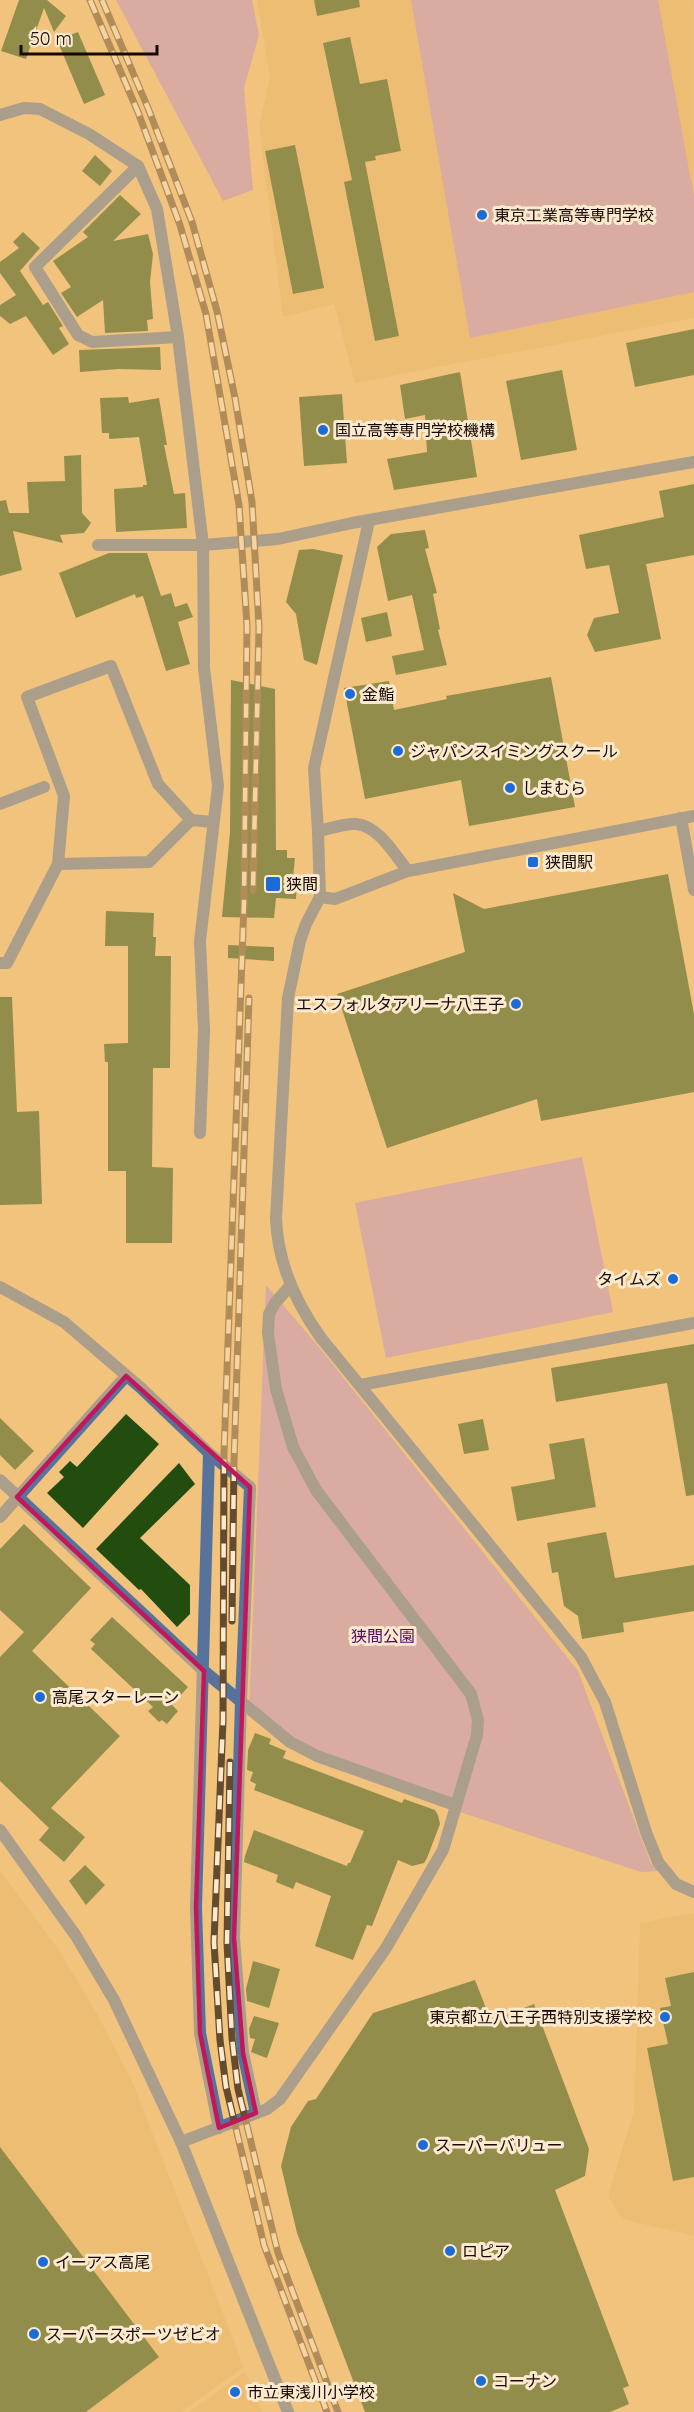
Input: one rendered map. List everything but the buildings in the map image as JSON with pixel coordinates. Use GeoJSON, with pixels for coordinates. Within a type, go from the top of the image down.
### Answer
{"type":"FeatureCollection","features":[{"type":"Feature","properties":{"kind":"street"},"geometry":{"type":"LineString","coordinates":[[0,115],[24,108],[40,109],[89,134],[138,166],[157,209],[178,337],[203,545],[204,668],[218,786],[200,941],[204,1030],[200,1133]]}},
{"type":"Feature","properties":{"kind":"street"},"geometry":{"type":"LineString","coordinates":[[138,166],[35,267],[78,335],[92,342],[178,337]]}},
{"type":"Feature","properties":{"kind":"street"},"geometry":{"type":"LineString","coordinates":[[98,545],[203,545],[278,539],[694,462]]}},
{"type":"Feature","properties":{"kind":"street"},"geometry":{"type":"LineString","coordinates":[[369,521],[314,768],[320,897],[300,941],[288,998],[276,1219],[280,1252],[290,1286],[312,1325],[581,1657],[605,1702],[646,1832],[658,1862],[676,1884],[694,1892]]}},
{"type":"Feature","properties":{"kind":"street"},"geometry":{"type":"LineString","coordinates":[[0,963],[7,963],[58,864],[64,796],[27,697],[111,666],[158,784],[191,820],[213,822]]}},
{"type":"Feature","properties":{"kind":"street"},"geometry":{"type":"LineString","coordinates":[[0,804],[44,787]]}},
{"type":"Feature","properties":{"kind":"street"},"geometry":{"type":"LineString","coordinates":[[320,897],[335,899],[408,871],[694,816]]}},
{"type":"Feature","properties":{"kind":"street"},"geometry":{"type":"LineString","coordinates":[[681,818],[694,890]]}},
{"type":"Feature","properties":{"kind":"street"},"geometry":{"type":"LineString","coordinates":[[58,864],[149,862],[191,820]]}},
{"type":"Feature","properties":{"kind":"street"},"geometry":{"type":"LineString","coordinates":[[318,831],[355,824],[369,827],[408,871]]}},
{"type":"Feature","properties":{"kind":"street"},"geometry":{"type":"LineString","coordinates":[[181,2142],[267,2109],[280,2099],[386,1948],[442,1850],[477,1735],[478,1720],[471,1694],[316,1490],[293,1447],[276,1389],[268,1333],[269,1314],[275,1303],[290,1286]]}},
{"type":"Feature","properties":{"kind":"street"},"geometry":{"type":"LineString","coordinates":[[0,1287],[64,1322],[250,1487],[234,1938],[243,2054],[256,2113]]}},
{"type":"Feature","properties":{"kind":"street"},"geometry":{"type":"LineString","coordinates":[[360,1385],[694,1323]]}},
{"type":"Feature","properties":{"kind":"street"},"geometry":{"type":"LineString","coordinates":[[0,1516],[126,1376]]}},
{"type":"Feature","properties":{"kind":"street"},"geometry":{"type":"LineString","coordinates":[[209,1453],[196,1907],[201,2033],[219,2128]]}},
{"type":"Feature","properties":{"kind":"street"},"geometry":{"type":"LineString","coordinates":[[0,1480],[204,1671],[290,1742],[316,1756],[455,1805]]}},
{"type":"Feature","properties":{"kind":"street"},"geometry":{"type":"LineString","coordinates":[[0,1830],[76,1936],[114,2000],[181,2142],[288,2412]]}},
{"type":"Feature","properties":{"kind":"highlighted area"},"geometry":{"type":"Polygon","coordinates":[[[126,1376],[250,1487],[234,1938],[243,2053],[256,2113],[219,2128],[200,2033],[196,1907],[204,1671],[17,1497],[126,1376]]]}},
{"type":"Feature","properties":{"kind":"shaded area","name":"東京工業高等専門学校"},"geometry":{"type":"Polygon","coordinates":[[[257,0],[693,0],[694,318],[355,383],[334,304],[283,317],[259,126],[270,77],[257,0]]]}},
{"type":"Feature","properties":{"kind":"shaded area","name":"イーアス高尾"},"geometry":{"type":"Polygon","coordinates":[[[0,1871],[58,1949],[96,2012],[132,2081],[244,2367],[181,2412],[0,2412],[0,1871]]]}},
{"type":"Feature","properties":{"kind":"shaded area","name":"東京都立八王子西特別支援学校"},"geometry":{"type":"Polygon","coordinates":[[[694,1913],[694,2236],[622,2219],[608,2196],[634,2111],[640,1923],[694,1913]]]}},
{"type":"Feature","properties":{"kind":"shaded area","name":"市立東浅川小学校"},"geometry":{"type":"Polygon","coordinates":[[[245,2372],[262,2412],[189,2412],[245,2372]]]}},
{"type":"Feature","properties":{"kind":"green space"},"geometry":{"type":"Polygon","coordinates":[[[116,0],[252,0],[259,35],[244,88],[253,190],[223,201],[116,0]]]}},
{"type":"Feature","properties":{"kind":"green space"},"geometry":{"type":"Polygon","coordinates":[[[411,0],[658,0],[694,197],[694,292],[470,338],[411,0]]]}},
{"type":"Feature","properties":{"kind":"green space"},"geometry":{"type":"Polygon","coordinates":[[[582,1157],[613,1312],[386,1358],[355,1203],[582,1157]]]}},
{"type":"Feature","properties":{"kind":"green space","name":"狭間公園"},"geometry":{"type":"Polygon","coordinates":[[[266,1285],[319,1347],[578,1671],[651,1864],[660,1871],[641,1872],[454,1810],[272,1732],[249,1711],[266,1285]]]}},
{"type":"Feature","properties":{"kind":"railway"},"geometry":{"type":"LineString","coordinates":[[90,0],[138,112],[180,225],[206,314],[239,505],[247,625],[244,903],[224,1453],[223,1720],[214,1942],[220,2040],[226,2087],[264,2245],[327,2412]]}},
{"type":"Feature","properties":{"kind":"railway"},"geometry":{"type":"LineString","coordinates":[[102,0],[148,108],[192,222],[217,311],[235,398],[252,502],[259,627],[253,890]]}},
{"type":"Feature","properties":{"kind":"railway"},"geometry":{"type":"LineString","coordinates":[[232,1621],[234,1462],[249,998]]}},
{"type":"Feature","properties":{"kind":"railway"},"geometry":{"type":"LineString","coordinates":[[230,1762],[227,1943],[232,2038],[238,2089],[278,2253],[338,2412]]}},
{"type":"Feature","properties":{"kind":"place","name":"東京工業高等専門学校"},"geometry":{"type":"Point","coordinates":[482,215]}},
{"type":"Feature","properties":{"kind":"place","name":"国立高等専門学校機構"},"geometry":{"type":"Point","coordinates":[323,430]}},
{"type":"Feature","properties":{"kind":"place","name":"金鮨"},"geometry":{"type":"Point","coordinates":[350,694]}},
{"type":"Feature","properties":{"kind":"place","name":"ジャパンスイミングスクール"},"geometry":{"type":"Point","coordinates":[398,751]}},
{"type":"Feature","properties":{"kind":"place","name":"しまむら"},"geometry":{"type":"Point","coordinates":[510,788]}},
{"type":"Feature","properties":{"kind":"place","name":"狭間駅"},"geometry":{"type":"Point","coordinates":[533,862]}},
{"type":"Feature","properties":{"kind":"place","name":"狭間"},"geometry":{"type":"Point","coordinates":[273,884]}},
{"type":"Feature","properties":{"kind":"place","name":"エスフォルタアリーナ八王子"},"geometry":{"type":"Point","coordinates":[516,1004]}},
{"type":"Feature","properties":{"kind":"place","name":"タイムズ"},"geometry":{"type":"Point","coordinates":[673,1279]}},
{"type":"Feature","properties":{"kind":"place","name":"高尾スターレーン"},"geometry":{"type":"Point","coordinates":[40,1697]}},
{"type":"Feature","properties":{"kind":"place","name":"東京都立八王子西特別支援学校"},"geometry":{"type":"Point","coordinates":[665,2017]}},
{"type":"Feature","properties":{"kind":"place","name":"スーパーバリュー"},"geometry":{"type":"Point","coordinates":[423,2145]}},
{"type":"Feature","properties":{"kind":"place","name":"ロピア"},"geometry":{"type":"Point","coordinates":[450,2251]}},
{"type":"Feature","properties":{"kind":"place","name":"イーアス高尾"},"geometry":{"type":"Point","coordinates":[43,2262]}},
{"type":"Feature","properties":{"kind":"place","name":"スーパースポーツゼビオ"},"geometry":{"type":"Point","coordinates":[34,2334]}},
{"type":"Feature","properties":{"kind":"place","name":"コーナン"},"geometry":{"type":"Point","coordinates":[481,2381]}},
{"type":"Feature","properties":{"kind":"place","name":"市立東浅川小学校"},"geometry":{"type":"Point","coordinates":[235,2392]}}]}
